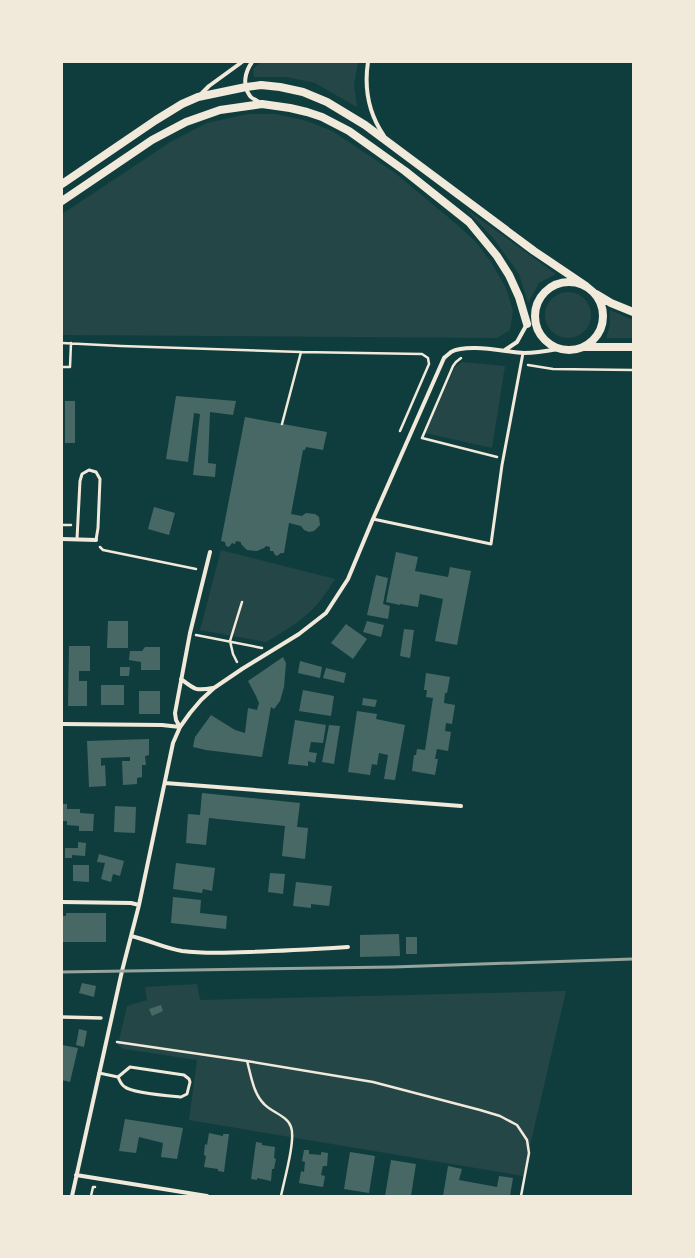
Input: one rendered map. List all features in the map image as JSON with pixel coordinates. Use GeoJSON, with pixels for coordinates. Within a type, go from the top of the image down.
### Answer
{"type":"FeatureCollection","features":[{"type":"Feature","properties":{"kind":"main road"},"geometry":{"type":"LineString","coordinates":[[62,184],[156,120],[182,104],[198,97],[261,85],[303,92],[327,102],[344,112],[388,142],[534,251],[586,286],[595,294],[611,303],[633,312]]}},
{"type":"Feature","properties":{"kind":"main road"},"geometry":{"type":"LineString","coordinates":[[62,201],[152,140],[186,122],[220,110],[262,104],[307,112],[337,124],[372,147],[469,222],[497,256],[509,275],[519,296],[527,324]]}},
{"type":"Feature","properties":{"kind":"main road"},"geometry":{"type":"LineString","coordinates":[[586,286],[576,282],[566,282],[555,284],[546,290],[539,298],[535,308],[534,321],[541,337],[558,349],[567,350],[576,350],[584,347],[593,340],[599,332],[603,312],[600,302],[595,294]]}},
{"type":"Feature","properties":{"kind":"main road"},"geometry":{"type":"LineString","coordinates":[[584,347],[633,347]]}},
{"type":"Feature","properties":{"kind":"street"},"geometry":{"type":"LineString","coordinates":[[198,97],[209,86],[242,62]]}},
{"type":"Feature","properties":{"kind":"street"},"geometry":{"type":"LineString","coordinates":[[252,62],[247,69],[245,78],[246,87],[250,96],[262,104]]}},
{"type":"Feature","properties":{"kind":"street"},"geometry":{"type":"LineString","coordinates":[[368,62],[366,86],[369,106],[378,128],[388,142]]}},
{"type":"Feature","properties":{"kind":"street"},"geometry":{"type":"LineString","coordinates":[[505,350],[517,342],[527,324]]}},
{"type":"Feature","properties":{"kind":"street"},"geometry":{"type":"LineString","coordinates":[[72,1196],[122,971],[139,905],[173,743],[180,727],[201,700],[214,688],[299,634],[326,613],[348,579],[373,518],[444,358],[451,352],[460,349],[505,350],[523,353],[544,352],[558,349]]}},
{"type":"Feature","properties":{"kind":"street"},"geometry":{"type":"LineString","coordinates":[[62,539],[96,540]]}},
{"type":"Feature","properties":{"kind":"street"},"geometry":{"type":"LineString","coordinates":[[180,727],[174,713],[190,633],[210,552]]}},
{"type":"Feature","properties":{"kind":"street"},"geometry":{"type":"LineString","coordinates":[[181,679],[194,689],[200,690],[214,688]]}},
{"type":"Feature","properties":{"kind":"street"},"geometry":{"type":"LineString","coordinates":[[62,724],[162,725],[180,727]]}},
{"type":"Feature","properties":{"kind":"street"},"geometry":{"type":"LineString","coordinates":[[165,782],[461,806]]}},
{"type":"Feature","properties":{"kind":"street"},"geometry":{"type":"LineString","coordinates":[[62,902],[131,903],[139,905]]}},
{"type":"Feature","properties":{"kind":"street"},"geometry":{"type":"LineString","coordinates":[[132,936],[142,938],[164,947],[181,951],[204,953],[348,947]]}},
{"type":"Feature","properties":{"kind":"street"},"geometry":{"type":"LineString","coordinates":[[62,1017],[101,1018]]}},
{"type":"Feature","properties":{"kind":"street"},"geometry":{"type":"LineString","coordinates":[[76,1175],[206,1196]]}},
{"type":"Feature","properties":{"kind":"lane"},"geometry":{"type":"LineString","coordinates":[[373,518],[491,544],[503,458],[523,353]]}},
{"type":"Feature","properties":{"kind":"lane"},"geometry":{"type":"LineString","coordinates":[[77,540],[80,481],[82,474],[89,470],[96,472],[100,479],[98,528],[96,540]]}},
{"type":"Feature","properties":{"kind":"lane"},"geometry":{"type":"LineString","coordinates":[[130,1067],[184,1075],[190,1079],[190,1082],[187,1094],[181,1097],[126,1088],[122,1085],[118,1077],[130,1067]]}},
{"type":"Feature","properties":{"kind":"lane"},"geometry":{"type":"LineString","coordinates":[[99,1073],[118,1077]]}},
{"type":"Feature","properties":{"kind":"path"},"geometry":{"type":"LineString","coordinates":[[62,343],[301,352],[422,354],[428,358],[429,364],[400,431]]}},
{"type":"Feature","properties":{"kind":"path"},"geometry":{"type":"LineString","coordinates":[[62,367],[70,367],[71,343]]}},
{"type":"Feature","properties":{"kind":"path"},"geometry":{"type":"LineString","coordinates":[[282,424],[301,352]]}},
{"type":"Feature","properties":{"kind":"path"},"geometry":{"type":"LineString","coordinates":[[462,357],[453,366],[422,438],[503,458]]}},
{"type":"Feature","properties":{"kind":"path"},"geometry":{"type":"LineString","coordinates":[[528,365],[553,369],[633,370]]}},
{"type":"Feature","properties":{"kind":"path"},"geometry":{"type":"LineString","coordinates":[[96,540],[103,550],[196,569]]}},
{"type":"Feature","properties":{"kind":"path"},"geometry":{"type":"LineString","coordinates":[[237,662],[233,654],[230,641],[242,602]]}},
{"type":"Feature","properties":{"kind":"path"},"geometry":{"type":"LineString","coordinates":[[190,633],[273,650]]}},
{"type":"Feature","properties":{"kind":"path"},"geometry":{"type":"LineString","coordinates":[[117,1042],[247,1061],[373,1082],[500,1116],[517,1125],[527,1140],[529,1153],[521,1196]]}},
{"type":"Feature","properties":{"kind":"path"},"geometry":{"type":"LineString","coordinates":[[247,1061],[253,1084],[263,1103],[291,1125],[293,1136],[281,1196]]}},
{"type":"Feature","properties":{"kind":"path"},"geometry":{"type":"LineString","coordinates":[[91,1196],[93,1186],[100,1188]]}},
{"type":"Feature","properties":{"kind":"shaded area"},"geometry":{"type":"Polygon","coordinates":[[[261,62],[358,62],[354,85],[357,107],[315,83],[287,77],[254,77],[253,69],[261,62]]]}},
{"type":"Feature","properties":{"kind":"shaded area"},"geometry":{"type":"Polygon","coordinates":[[[248,114],[276,114],[307,121],[332,131],[395,173],[476,242],[491,262],[506,288],[513,311],[510,330],[497,338],[62,335],[62,214],[172,141],[207,123],[248,114]]]}},
{"type":"Feature","properties":{"kind":"shaded area"},"geometry":{"type":"Polygon","coordinates":[[[466,209],[556,274],[539,283],[528,303],[519,274],[494,239],[466,209]]]}},
{"type":"Feature","properties":{"kind":"shaded area"},"geometry":{"type":"Polygon","coordinates":[[[563,292],[573,292],[581,296],[587,302],[591,310],[591,320],[587,328],[581,334],[573,338],[563,338],[555,334],[549,328],[545,320],[545,310],[549,302],[555,296],[563,292]]]}},
{"type":"Feature","properties":{"kind":"shaded area"},"geometry":{"type":"Polygon","coordinates":[[[610,310],[633,320],[633,338],[606,338],[610,325],[610,310]]]}},
{"type":"Feature","properties":{"kind":"shaded area"},"geometry":{"type":"Polygon","coordinates":[[[462,362],[505,366],[492,448],[425,433],[455,367],[462,362]]]}},
{"type":"Feature","properties":{"kind":"shaded area"},"geometry":{"type":"Polygon","coordinates":[[[221,550],[335,579],[321,599],[307,614],[266,642],[200,630],[221,550]]]}},
{"type":"Feature","properties":{"kind":"shaded area"},"geometry":{"type":"Polygon","coordinates":[[[197,984],[200,1000],[566,991],[523,1176],[189,1120],[197,1060],[124,1049],[118,1045],[127,1006],[147,1000],[145,987],[197,984]]]}},
{"type":"Feature","properties":{"kind":"building"},"geometry":{"type":"Polygon","coordinates":[[[176,396],[236,401],[233,415],[210,412],[208,463],[216,464],[215,477],[193,475],[200,414],[194,413],[188,462],[166,459],[176,396]]]}},
{"type":"Feature","properties":{"kind":"building"},"geometry":{"type":"Polygon","coordinates":[[[65,401],[75,401],[75,443],[65,443],[65,401]]]}},
{"type":"Feature","properties":{"kind":"building"},"geometry":{"type":"Polygon","coordinates":[[[245,417],[327,432],[323,450],[306,447],[305,450],[303,450],[291,514],[302,516],[306,513],[315,514],[319,517],[320,525],[314,531],[309,532],[304,530],[301,526],[289,523],[284,553],[277,556],[273,551],[270,551],[270,547],[266,546],[257,551],[247,550],[241,542],[236,541],[235,544],[232,543],[229,547],[226,546],[225,542],[221,541],[245,417]]]}},
{"type":"Feature","properties":{"kind":"building"},"geometry":{"type":"Polygon","coordinates":[[[154,507],[175,513],[169,535],[148,529],[154,507]]]}},
{"type":"Feature","properties":{"kind":"building"},"geometry":{"type":"Polygon","coordinates":[[[396,552],[418,557],[415,571],[448,577],[450,567],[471,571],[457,645],[435,641],[443,599],[420,594],[418,607],[386,602],[396,552]]]}},
{"type":"Feature","properties":{"kind":"building"},"geometry":{"type":"Polygon","coordinates":[[[376,575],[388,578],[383,604],[390,606],[388,619],[367,615],[376,575]]]}},
{"type":"Feature","properties":{"kind":"building"},"geometry":{"type":"Polygon","coordinates":[[[108,621],[128,621],[128,648],[107,648],[108,621]]]}},
{"type":"Feature","properties":{"kind":"building"},"geometry":{"type":"Polygon","coordinates":[[[367,621],[384,625],[381,637],[363,632],[367,621]]]}},
{"type":"Feature","properties":{"kind":"building"},"geometry":{"type":"Polygon","coordinates":[[[346,624],[367,639],[353,659],[331,643],[346,624]]]}},
{"type":"Feature","properties":{"kind":"building"},"geometry":{"type":"Polygon","coordinates":[[[404,629],[414,630],[410,658],[400,656],[404,629]]]}},
{"type":"Feature","properties":{"kind":"building"},"geometry":{"type":"Polygon","coordinates":[[[69,646],[90,646],[90,671],[79,671],[79,681],[87,681],[87,706],[68,706],[69,646]]]}},
{"type":"Feature","properties":{"kind":"building"},"geometry":{"type":"Polygon","coordinates":[[[145,647],[160,647],[160,670],[141,670],[141,662],[129,660],[130,651],[142,651],[145,647]]]}},
{"type":"Feature","properties":{"kind":"building"},"geometry":{"type":"Polygon","coordinates":[[[283,657],[286,663],[284,687],[280,701],[274,709],[271,707],[262,757],[193,747],[195,737],[211,715],[235,730],[245,733],[248,708],[257,710],[259,703],[248,681],[283,657]]]}},
{"type":"Feature","properties":{"kind":"building"},"geometry":{"type":"Polygon","coordinates":[[[300,661],[322,667],[320,678],[298,673],[300,661]]]}},
{"type":"Feature","properties":{"kind":"building"},"geometry":{"type":"Polygon","coordinates":[[[120,667],[130,667],[129,676],[120,676],[120,667]]]}},
{"type":"Feature","properties":{"kind":"building"},"geometry":{"type":"Polygon","coordinates":[[[326,668],[346,673],[344,683],[323,678],[326,668]]]}},
{"type":"Feature","properties":{"kind":"building"},"geometry":{"type":"Polygon","coordinates":[[[426,673],[450,677],[447,693],[445,693],[444,703],[455,705],[452,724],[446,723],[445,731],[451,732],[448,751],[437,749],[435,759],[438,759],[435,775],[412,771],[414,755],[416,755],[417,749],[425,750],[433,698],[426,697],[427,690],[424,690],[426,673]]]}},
{"type":"Feature","properties":{"kind":"building"},"geometry":{"type":"Polygon","coordinates":[[[101,685],[124,685],[124,705],[101,705],[101,685]]]}},
{"type":"Feature","properties":{"kind":"building"},"geometry":{"type":"Polygon","coordinates":[[[303,690],[334,696],[331,716],[299,711],[303,690]]]}},
{"type":"Feature","properties":{"kind":"building"},"geometry":{"type":"Polygon","coordinates":[[[139,691],[160,691],[160,714],[139,714],[139,691]]]}},
{"type":"Feature","properties":{"kind":"building"},"geometry":{"type":"Polygon","coordinates":[[[363,698],[377,700],[375,707],[362,705],[363,698]]]}},
{"type":"Feature","properties":{"kind":"building"},"geometry":{"type":"Polygon","coordinates":[[[357,711],[377,714],[376,719],[405,725],[395,780],[384,779],[388,755],[379,753],[377,765],[372,764],[370,775],[348,772],[357,711]]]}},
{"type":"Feature","properties":{"kind":"building"},"geometry":{"type":"Polygon","coordinates":[[[295,720],[326,725],[323,743],[311,742],[309,752],[317,753],[315,763],[308,761],[308,766],[288,764],[295,720]]]}},
{"type":"Feature","properties":{"kind":"building"},"geometry":{"type":"Polygon","coordinates":[[[329,725],[340,726],[334,764],[322,762],[329,725]]]}},
{"type":"Feature","properties":{"kind":"building"},"geometry":{"type":"Polygon","coordinates":[[[149,739],[149,755],[145,756],[146,765],[142,765],[142,777],[137,778],[137,784],[123,785],[122,761],[130,761],[130,757],[101,758],[101,766],[105,765],[106,786],[89,787],[87,741],[149,739]]]}},
{"type":"Feature","properties":{"kind":"building"},"geometry":{"type":"Polygon","coordinates":[[[202,793],[300,803],[297,827],[308,828],[305,859],[282,856],[285,826],[209,818],[206,845],[186,843],[188,814],[200,815],[202,793]]]}},
{"type":"Feature","properties":{"kind":"building"},"geometry":{"type":"Polygon","coordinates":[[[62,804],[67,804],[67,809],[80,809],[80,813],[94,814],[93,831],[79,831],[79,826],[67,825],[67,821],[62,821],[62,804]]]}},
{"type":"Feature","properties":{"kind":"building"},"geometry":{"type":"Polygon","coordinates":[[[115,806],[136,807],[135,833],[114,832],[115,806]]]}},
{"type":"Feature","properties":{"kind":"building"},"geometry":{"type":"Polygon","coordinates":[[[78,842],[86,843],[85,856],[72,855],[72,858],[65,858],[65,848],[78,848],[78,842]]]}},
{"type":"Feature","properties":{"kind":"building"},"geometry":{"type":"Polygon","coordinates":[[[99,854],[124,861],[120,876],[113,874],[111,882],[101,879],[105,863],[97,862],[99,854]]]}},
{"type":"Feature","properties":{"kind":"building"},"geometry":{"type":"Polygon","coordinates":[[[176,863],[215,868],[212,891],[203,889],[202,893],[173,889],[176,863]]]}},
{"type":"Feature","properties":{"kind":"building"},"geometry":{"type":"Polygon","coordinates":[[[73,865],[89,865],[89,882],[73,881],[73,865]]]}},
{"type":"Feature","properties":{"kind":"building"},"geometry":{"type":"Polygon","coordinates":[[[270,873],[285,874],[283,894],[268,892],[270,873]]]}},
{"type":"Feature","properties":{"kind":"building"},"geometry":{"type":"Polygon","coordinates":[[[296,882],[332,886],[329,906],[311,904],[311,908],[293,906],[296,882]]]}},
{"type":"Feature","properties":{"kind":"building"},"geometry":{"type":"Polygon","coordinates":[[[173,897],[201,900],[200,913],[227,916],[226,929],[171,923],[173,897]]]}},
{"type":"Feature","properties":{"kind":"building"},"geometry":{"type":"Polygon","coordinates":[[[66,913],[106,913],[106,942],[62,942],[62,916],[66,916],[66,913]]]}},
{"type":"Feature","properties":{"kind":"building"},"geometry":{"type":"Polygon","coordinates":[[[399,934],[400,956],[360,957],[360,935],[399,934]]]}},
{"type":"Feature","properties":{"kind":"building"},"geometry":{"type":"Polygon","coordinates":[[[406,937],[417,937],[417,954],[406,954],[406,937]]]}},
{"type":"Feature","properties":{"kind":"building"},"geometry":{"type":"Polygon","coordinates":[[[82,983],[96,986],[94,997],[79,993],[82,983]]]}},
{"type":"Feature","properties":{"kind":"building"},"geometry":{"type":"Polygon","coordinates":[[[161,1005],[163,1011],[152,1016],[149,1009],[161,1005]]]}},
{"type":"Feature","properties":{"kind":"building"},"geometry":{"type":"Polygon","coordinates":[[[79,1029],[87,1031],[84,1047],[76,1045],[79,1029]]]}},
{"type":"Feature","properties":{"kind":"building"},"geometry":{"type":"Polygon","coordinates":[[[62,1045],[78,1048],[70,1082],[62,1080],[62,1045]]]}},
{"type":"Feature","properties":{"kind":"building"},"geometry":{"type":"Polygon","coordinates":[[[125,1119],[183,1128],[177,1159],[161,1157],[163,1143],[139,1137],[136,1153],[119,1151],[125,1119]]]}},
{"type":"Feature","properties":{"kind":"building"},"geometry":{"type":"Polygon","coordinates":[[[209,1133],[223,1136],[223,1134],[229,1134],[224,1172],[218,1171],[218,1169],[204,1167],[206,1156],[204,1155],[205,1144],[207,1145],[209,1133]]]}},
{"type":"Feature","properties":{"kind":"building"},"geometry":{"type":"Polygon","coordinates":[[[256,1142],[262,1143],[262,1145],[275,1147],[274,1158],[276,1159],[274,1169],[272,1169],[271,1181],[257,1178],[257,1180],[251,1179],[256,1142]]]}},
{"type":"Feature","properties":{"kind":"building"},"geometry":{"type":"Polygon","coordinates":[[[304,1150],[309,1150],[309,1154],[321,1155],[321,1152],[328,1153],[327,1166],[323,1166],[321,1175],[325,1176],[323,1187],[299,1183],[301,1171],[304,1172],[305,1162],[302,1161],[304,1150]]]}},
{"type":"Feature","properties":{"kind":"building"},"geometry":{"type":"Polygon","coordinates":[[[350,1152],[375,1156],[369,1193],[344,1189],[350,1152]]]}},
{"type":"Feature","properties":{"kind":"building"},"geometry":{"type":"Polygon","coordinates":[[[391,1160],[416,1164],[411,1196],[385,1196],[391,1160]]]}},
{"type":"Feature","properties":{"kind":"building"},"geometry":{"type":"Polygon","coordinates":[[[448,1166],[462,1169],[459,1180],[497,1187],[499,1176],[513,1178],[510,1196],[443,1196],[448,1166]]]}},
{"type":"Feature","properties":{"kind":"railway"},"geometry":{"type":"LineString","coordinates":[[62,972],[393,967],[633,959]]}}]}
